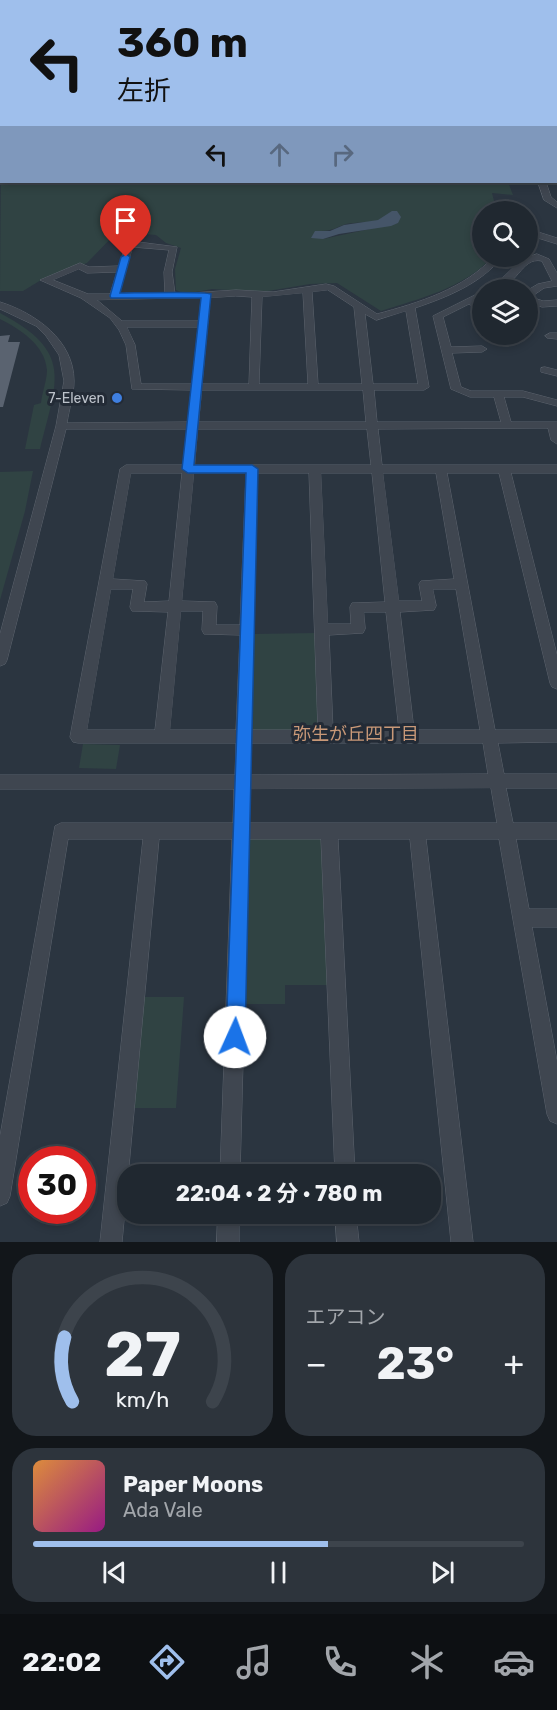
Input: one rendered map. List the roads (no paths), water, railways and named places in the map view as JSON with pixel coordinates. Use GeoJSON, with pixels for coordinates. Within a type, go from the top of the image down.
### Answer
{"type":"FeatureCollection","features":[{"type":"Feature","properties":{"kind":"street"},"geometry":{"type":"LineString","coordinates":[[542,183],[547,198],[557,206]]}},
{"type":"Feature","properties":{"kind":"street"},"geometry":{"type":"LineString","coordinates":[[538,235],[557,241]]}},
{"type":"Feature","properties":{"kind":"street"},"geometry":{"type":"LineString","coordinates":[[114,296],[130,244],[174,249],[168,272],[170,295]]}},
{"type":"Feature","properties":{"kind":"street"},"geometry":{"type":"LineString","coordinates":[[510,279],[525,260],[534,256],[545,259],[557,283],[538,287]]}},
{"type":"Feature","properties":{"kind":"street"},"geometry":{"type":"LineString","coordinates":[[122,269],[87,270],[80,266],[45,280],[87,297],[121,324],[131,344],[136,365],[136,387],[424,387],[410,307]]}},
{"type":"Feature","properties":{"kind":"street"},"geometry":{"type":"LineString","coordinates":[[87,297],[206,294],[273,296],[307,289],[332,288],[376,317],[410,307],[481,276],[489,267]]}},
{"type":"Feature","properties":{"kind":"street"},"geometry":{"type":"LineString","coordinates":[[307,289],[313,386]]}},
{"type":"Feature","properties":{"kind":"street"},"geometry":{"type":"LineString","coordinates":[[162,737],[206,294]]}},
{"type":"Feature","properties":{"kind":"street"},"geometry":{"type":"LineString","coordinates":[[254,387],[257,296]]}},
{"type":"Feature","properties":{"kind":"street"},"geometry":{"type":"LineString","coordinates":[[472,299],[438,316],[459,392],[523,394],[557,403]]}},
{"type":"Feature","properties":{"kind":"street"},"geometry":{"type":"LineString","coordinates":[[538,302],[557,303]]}},
{"type":"Feature","properties":{"kind":"street"},"geometry":{"type":"LineString","coordinates":[[0,305],[39,324],[61,350],[69,381],[61,426],[0,660]]}},
{"type":"Feature","properties":{"kind":"street"},"geometry":{"type":"LineString","coordinates":[[359,307],[407,736]]}},
{"type":"Feature","properties":{"kind":"street"},"geometry":{"type":"LineString","coordinates":[[121,324],[202,324]]}},
{"type":"Feature","properties":{"kind":"street"},"geometry":{"type":"LineString","coordinates":[[446,350],[482,349]]}},
{"type":"Feature","properties":{"kind":"street"},"geometry":{"type":"LineString","coordinates":[[545,370],[557,373]]}},
{"type":"Feature","properties":{"kind":"street"},"geometry":{"type":"LineString","coordinates":[[498,394],[507,425]]}},
{"type":"Feature","properties":{"kind":"street"},"geometry":{"type":"LineString","coordinates":[[61,426],[554,425],[557,440]]}},
{"type":"Feature","properties":{"kind":"street"},"geometry":{"type":"LineString","coordinates":[[557,469],[126,469],[78,737],[557,736]]}},
{"type":"Feature","properties":{"kind":"street"},"geometry":{"type":"LineString","coordinates":[[230,1164],[252,469]]}},
{"type":"Feature","properties":{"kind":"street"},"geometry":{"type":"LineString","coordinates":[[315,469],[326,736]]}},
{"type":"Feature","properties":{"kind":"street"},"geometry":{"type":"LineString","coordinates":[[441,469],[557,1114]]}},
{"type":"Feature","properties":{"kind":"street"},"geometry":{"type":"LineString","coordinates":[[504,469],[557,683]]}},
{"type":"Feature","properties":{"kind":"street"},"geometry":{"type":"LineString","coordinates":[[105,584],[140,584],[137,606],[210,606],[209,630],[247,630]]}},
{"type":"Feature","properties":{"kind":"street"},"geometry":{"type":"LineString","coordinates":[[322,630],[358,629],[357,607],[429,606],[426,585],[461,584]]}},
{"type":"Feature","properties":{"kind":"street"},"geometry":{"type":"LineString","coordinates":[[0,782],[557,780]]}},
{"type":"Feature","properties":{"kind":"street"},"geometry":{"type":"LineString","coordinates":[[0,1196],[61,831],[557,831]]}},
{"type":"Feature","properties":{"kind":"street"},"geometry":{"type":"LineString","coordinates":[[111,1242],[152,831]]}},
{"type":"Feature","properties":{"kind":"street"},"geometry":{"type":"LineString","coordinates":[[329,831],[345,1164]]}},
{"type":"Feature","properties":{"kind":"street"},"geometry":{"type":"LineString","coordinates":[[417,831],[462,1242]]}},
{"type":"Feature","properties":{"kind":"street"},"geometry":{"type":"LineString","coordinates":[[522,918],[557,918]]}},
{"type":"Feature","properties":{"kind":"street"},"geometry":{"type":"LineString","coordinates":[[228,1242],[229,1224]]}},
{"type":"Feature","properties":{"kind":"street"},"geometry":{"type":"LineString","coordinates":[[347,1224],[348,1242]]}},
{"type":"Feature","properties":{"kind":"water"},"geometry":{"type":"Polygon","coordinates":[[[392,211],[397,211],[401,217],[398,223],[391,226],[339,234],[323,239],[311,238],[315,231],[330,231],[344,225],[378,220],[392,211]]]}},
{"type":"Feature","properties":{"kind":"place","name":"7-Eleven"},"geometry":{"type":"Point","coordinates":[117,398]}},
{"type":"Feature","properties":{"kind":"district","name":"弥生が丘四丁目"},"geometry":{"type":"Point","coordinates":[356,734]}}]}
